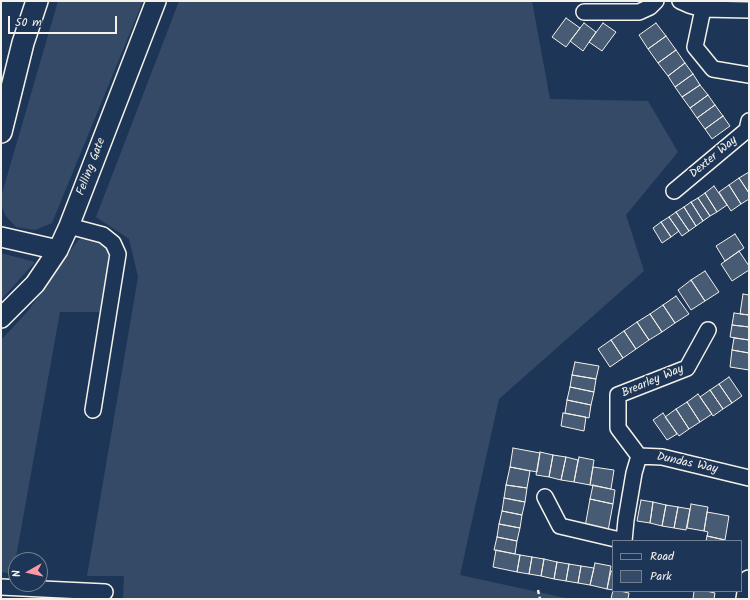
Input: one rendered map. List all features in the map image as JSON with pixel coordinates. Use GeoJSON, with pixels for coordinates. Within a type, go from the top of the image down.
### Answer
{"type":"FeatureCollection","features":[{"type":"Feature","properties":{"kind":"main road"},"geometry":{"type":"LineString","coordinates":[[1,132],[23,43],[37,1]]}},
{"type":"Feature","properties":{"kind":"street","name":"Felling Gate"},"geometry":{"type":"LineString","coordinates":[[1,318],[35,284],[58,250],[69,226],[156,1]]}},
{"type":"Feature","properties":{"kind":"street"},"geometry":{"type":"LineString","coordinates":[[584,12],[639,12],[650,7],[656,1]]}},
{"type":"Feature","properties":{"kind":"street"},"geometry":{"type":"LineString","coordinates":[[680,1],[703,9],[749,10]]}},
{"type":"Feature","properties":{"kind":"street"},"geometry":{"type":"LineString","coordinates":[[703,9],[695,47],[713,69],[749,75]]}},
{"type":"Feature","properties":{"kind":"street","name":"Dexter Way"},"geometry":{"type":"LineString","coordinates":[[674,191],[747,130],[749,121]]}},
{"type":"Feature","properties":{"kind":"street"},"geometry":{"type":"LineString","coordinates":[[69,226],[102,235],[113,243],[118,254],[94,410]]}},
{"type":"Feature","properties":{"kind":"street"},"geometry":{"type":"LineString","coordinates":[[1,237],[58,250]]}},
{"type":"Feature","properties":{"kind":"street","name":"Brearley Way"},"geometry":{"type":"LineString","coordinates":[[639,456],[618,428],[618,395],[687,368],[708,330]]}},
{"type":"Feature","properties":{"kind":"street","name":"Dundas Way"},"geometry":{"type":"LineString","coordinates":[[625,540],[626,520],[634,473],[639,456],[662,457],[749,478]]}},
{"type":"Feature","properties":{"kind":"street","name":"Dundas Way"},"geometry":{"type":"LineString","coordinates":[[546,497],[560,526],[621,540]]}},
{"type":"Feature","properties":{"kind":"street"},"geometry":{"type":"LineString","coordinates":[[746,599],[749,580]]}},
{"type":"Feature","properties":{"kind":"street"},"geometry":{"type":"LineString","coordinates":[[1,587],[105,592]]}},
{"type":"Feature","properties":{"kind":"path"},"geometry":{"type":"LineString","coordinates":[[538,590],[540,599]]}},
{"type":"Feature","properties":{"kind":"green space"},"geometry":{"type":"Polygon","coordinates":[[[58,1],[143,1],[52,223],[35,230],[16,227],[5,215],[1,203],[1,197],[58,1]]]}},
{"type":"Feature","properties":{"kind":"green space"},"geometry":{"type":"Polygon","coordinates":[[[179,1],[532,1],[550,99],[648,101],[678,152],[626,215],[644,271],[499,399],[460,575],[570,599],[123,599],[124,576],[87,576],[138,277],[129,239],[96,217],[179,1]]]}},
{"type":"Feature","properties":{"kind":"green space"},"geometry":{"type":"Polygon","coordinates":[[[85,237],[98,238],[110,248],[102,312],[60,312],[17,552],[8,552],[8,573],[1,572],[1,340],[28,311],[78,240],[85,237]]]}},
{"type":"Feature","properties":{"kind":"green space"},"geometry":{"type":"Polygon","coordinates":[[[1,253],[35,262],[1,300],[1,253]]]}},
{"type":"Feature","properties":{"kind":"building"},"geometry":{"type":"Polygon","coordinates":[[[566,18],[580,28],[566,47],[552,37],[566,18]]]}},
{"type":"Feature","properties":{"kind":"building"},"geometry":{"type":"Polygon","coordinates":[[[584,23],[596,32],[583,51],[570,41],[584,23]]]}},
{"type":"Feature","properties":{"kind":"building"},"geometry":{"type":"Polygon","coordinates":[[[603,23],[616,32],[602,51],[589,42],[603,23]]]}},
{"type":"Feature","properties":{"kind":"building"},"geometry":{"type":"Polygon","coordinates":[[[656,23],[666,36],[648,49],[639,35],[656,23]]]}},
{"type":"Feature","properties":{"kind":"building"},"geometry":{"type":"Polygon","coordinates":[[[666,36],[676,50],[658,63],[648,49],[666,36]]]}},
{"type":"Feature","properties":{"kind":"building"},"geometry":{"type":"Polygon","coordinates":[[[676,50],[685,63],[668,76],[658,63],[676,50]]]}},
{"type":"Feature","properties":{"kind":"building"},"geometry":{"type":"Polygon","coordinates":[[[685,63],[693,74],[675,87],[668,76],[685,63]]]}},
{"type":"Feature","properties":{"kind":"building"},"geometry":{"type":"Polygon","coordinates":[[[693,74],[700,85],[682,97],[675,87],[693,74]]]}},
{"type":"Feature","properties":{"kind":"building"},"geometry":{"type":"Polygon","coordinates":[[[700,85],[708,95],[690,108],[682,97],[700,85]]]}},
{"type":"Feature","properties":{"kind":"building"},"geometry":{"type":"Polygon","coordinates":[[[708,95],[715,105],[697,118],[690,108],[708,95]]]}},
{"type":"Feature","properties":{"kind":"building"},"geometry":{"type":"Polygon","coordinates":[[[715,105],[723,116],[705,129],[697,118],[715,105]]]}},
{"type":"Feature","properties":{"kind":"building"},"geometry":{"type":"Polygon","coordinates":[[[723,116],[730,126],[712,139],[705,129],[723,116]]]}},
{"type":"Feature","properties":{"kind":"building"},"geometry":{"type":"Polygon","coordinates":[[[749,172],[749,193],[739,178],[749,172]]]}},
{"type":"Feature","properties":{"kind":"building"},"geometry":{"type":"Polygon","coordinates":[[[739,178],[749,193],[749,199],[741,204],[729,185],[739,178]]]}},
{"type":"Feature","properties":{"kind":"building"},"geometry":{"type":"Polygon","coordinates":[[[729,185],[741,204],[731,211],[719,192],[729,185]]]}},
{"type":"Feature","properties":{"kind":"building"},"geometry":{"type":"Polygon","coordinates":[[[714,186],[727,205],[717,212],[705,193],[714,186]]]}},
{"type":"Feature","properties":{"kind":"building"},"geometry":{"type":"Polygon","coordinates":[[[705,193],[717,212],[710,216],[698,198],[705,193]]]}},
{"type":"Feature","properties":{"kind":"building"},"geometry":{"type":"Polygon","coordinates":[[[698,198],[710,216],[703,221],[691,202],[698,198]]]}},
{"type":"Feature","properties":{"kind":"building"},"geometry":{"type":"Polygon","coordinates":[[[691,202],[703,221],[696,226],[684,207],[691,202]]]}},
{"type":"Feature","properties":{"kind":"building"},"geometry":{"type":"Polygon","coordinates":[[[684,207],[696,226],[689,231],[676,212],[684,207]]]}},
{"type":"Feature","properties":{"kind":"building"},"geometry":{"type":"Polygon","coordinates":[[[676,212],[689,231],[682,236],[669,217],[676,212]]]}},
{"type":"Feature","properties":{"kind":"building"},"geometry":{"type":"Polygon","coordinates":[[[669,217],[679,231],[671,237],[661,222],[669,217]]]}},
{"type":"Feature","properties":{"kind":"building"},"geometry":{"type":"Polygon","coordinates":[[[661,222],[671,237],[662,243],[653,228],[661,222]]]}},
{"type":"Feature","properties":{"kind":"building"},"geometry":{"type":"Polygon","coordinates":[[[735,234],[744,248],[725,261],[716,246],[735,234]]]}},
{"type":"Feature","properties":{"kind":"building"},"geometry":{"type":"Polygon","coordinates":[[[739,251],[749,266],[749,270],[732,281],[721,264],[739,251]]]}},
{"type":"Feature","properties":{"kind":"building"},"geometry":{"type":"Polygon","coordinates":[[[705,271],[719,292],[705,301],[691,280],[705,271]]]}},
{"type":"Feature","properties":{"kind":"building"},"geometry":{"type":"Polygon","coordinates":[[[691,280],[705,301],[691,310],[678,290],[691,280]]]}},
{"type":"Feature","properties":{"kind":"building"},"geometry":{"type":"Polygon","coordinates":[[[743,294],[749,295],[749,315],[740,314],[743,294]]]}},
{"type":"Feature","properties":{"kind":"building"},"geometry":{"type":"Polygon","coordinates":[[[676,296],[689,314],[675,323],[663,305],[676,296]]]}},
{"type":"Feature","properties":{"kind":"building"},"geometry":{"type":"Polygon","coordinates":[[[663,305],[675,323],[662,332],[650,314],[663,305]]]}},
{"type":"Feature","properties":{"kind":"building"},"geometry":{"type":"Polygon","coordinates":[[[734,313],[749,315],[749,327],[732,325],[734,313]]]}},
{"type":"Feature","properties":{"kind":"building"},"geometry":{"type":"Polygon","coordinates":[[[650,314],[662,332],[649,340],[637,322],[650,314]]]}},
{"type":"Feature","properties":{"kind":"building"},"geometry":{"type":"Polygon","coordinates":[[[637,322],[649,340],[636,349],[624,331],[637,322]]]}},
{"type":"Feature","properties":{"kind":"building"},"geometry":{"type":"Polygon","coordinates":[[[732,325],[749,327],[749,340],[730,337],[732,325]]]}},
{"type":"Feature","properties":{"kind":"building"},"geometry":{"type":"Polygon","coordinates":[[[624,331],[636,349],[623,358],[611,340],[624,331]]]}},
{"type":"Feature","properties":{"kind":"building"},"geometry":{"type":"Polygon","coordinates":[[[734,338],[749,340],[749,353],[732,350],[734,338]]]}},
{"type":"Feature","properties":{"kind":"building"},"geometry":{"type":"Polygon","coordinates":[[[611,340],[623,358],[610,367],[598,349],[611,340]]]}},
{"type":"Feature","properties":{"kind":"building"},"geometry":{"type":"Polygon","coordinates":[[[732,350],[749,353],[749,370],[730,367],[732,350]]]}},
{"type":"Feature","properties":{"kind":"building"},"geometry":{"type":"Polygon","coordinates":[[[575,362],[599,366],[596,379],[572,375],[575,362]]]}},
{"type":"Feature","properties":{"kind":"building"},"geometry":{"type":"Polygon","coordinates":[[[572,375],[596,379],[594,392],[570,387],[572,375]]]}},
{"type":"Feature","properties":{"kind":"building"},"geometry":{"type":"Polygon","coordinates":[[[729,377],[742,396],[732,403],[719,384],[729,377]]]}},
{"type":"Feature","properties":{"kind":"building"},"geometry":{"type":"Polygon","coordinates":[[[719,384],[732,403],[723,409],[710,390],[719,384]]]}},
{"type":"Feature","properties":{"kind":"building"},"geometry":{"type":"Polygon","coordinates":[[[570,387],[594,392],[591,405],[567,400],[570,387]]]}},
{"type":"Feature","properties":{"kind":"building"},"geometry":{"type":"Polygon","coordinates":[[[710,390],[723,409],[713,416],[700,397],[710,390]]]}},
{"type":"Feature","properties":{"kind":"building"},"geometry":{"type":"Polygon","coordinates":[[[698,394],[712,414],[700,422],[687,402],[698,394]]]}},
{"type":"Feature","properties":{"kind":"building"},"geometry":{"type":"Polygon","coordinates":[[[567,400],[591,405],[589,418],[565,413],[567,400]]]}},
{"type":"Feature","properties":{"kind":"building"},"geometry":{"type":"Polygon","coordinates":[[[687,402],[700,422],[689,429],[676,409],[687,402]]]}},
{"type":"Feature","properties":{"kind":"building"},"geometry":{"type":"Polygon","coordinates":[[[676,409],[689,429],[679,436],[665,417],[676,409]]]}},
{"type":"Feature","properties":{"kind":"building"},"geometry":{"type":"Polygon","coordinates":[[[563,413],[586,417],[584,431],[561,426],[563,413]]]}},
{"type":"Feature","properties":{"kind":"building"},"geometry":{"type":"Polygon","coordinates":[[[663,413],[677,434],[667,440],[653,420],[663,413]]]}},
{"type":"Feature","properties":{"kind":"building"},"geometry":{"type":"Polygon","coordinates":[[[513,448],[540,453],[537,472],[510,467],[513,448]]]}},
{"type":"Feature","properties":{"kind":"building"},"geometry":{"type":"Polygon","coordinates":[[[540,452],[553,455],[549,477],[536,475],[540,452]]]}},
{"type":"Feature","properties":{"kind":"building"},"geometry":{"type":"Polygon","coordinates":[[[553,455],[566,457],[561,480],[549,477],[553,455]]]}},
{"type":"Feature","properties":{"kind":"building"},"geometry":{"type":"Polygon","coordinates":[[[566,457],[578,460],[574,482],[561,480],[566,457]]]}},
{"type":"Feature","properties":{"kind":"building"},"geometry":{"type":"Polygon","coordinates":[[[579,457],[594,460],[590,485],[574,482],[579,457]]]}},
{"type":"Feature","properties":{"kind":"building"},"geometry":{"type":"Polygon","coordinates":[[[510,467],[530,471],[527,488],[506,485],[510,467]]]}},
{"type":"Feature","properties":{"kind":"building"},"geometry":{"type":"Polygon","coordinates":[[[593,467],[614,470],[611,489],[590,485],[593,467]]]}},
{"type":"Feature","properties":{"kind":"building"},"geometry":{"type":"Polygon","coordinates":[[[506,485],[527,488],[525,502],[504,498],[506,485]]]}},
{"type":"Feature","properties":{"kind":"building"},"geometry":{"type":"Polygon","coordinates":[[[593,485],[615,490],[613,504],[590,499],[593,485]]]}},
{"type":"Feature","properties":{"kind":"building"},"geometry":{"type":"Polygon","coordinates":[[[504,498],[525,502],[522,515],[502,511],[504,498]]]}},
{"type":"Feature","properties":{"kind":"building"},"geometry":{"type":"Polygon","coordinates":[[[590,499],[613,504],[608,531],[585,527],[590,499]]]}},
{"type":"Feature","properties":{"kind":"building"},"geometry":{"type":"Polygon","coordinates":[[[641,500],[653,502],[650,523],[637,521],[641,500]]]}},
{"type":"Feature","properties":{"kind":"building"},"geometry":{"type":"Polygon","coordinates":[[[653,502],[666,505],[662,526],[650,523],[653,502]]]}},
{"type":"Feature","properties":{"kind":"building"},"geometry":{"type":"Polygon","coordinates":[[[691,504],[708,507],[704,531],[687,528],[691,504]]]}},
{"type":"Feature","properties":{"kind":"building"},"geometry":{"type":"Polygon","coordinates":[[[666,505],[678,507],[674,528],[662,526],[666,505]]]}},
{"type":"Feature","properties":{"kind":"building"},"geometry":{"type":"Polygon","coordinates":[[[678,507],[690,509],[686,530],[674,528],[678,507]]]}},
{"type":"Feature","properties":{"kind":"building"},"geometry":{"type":"Polygon","coordinates":[[[502,511],[522,515],[520,528],[499,524],[502,511]]]}},
{"type":"Feature","properties":{"kind":"building"},"geometry":{"type":"Polygon","coordinates":[[[707,512],[729,516],[725,540],[707,536],[708,532],[704,531],[707,512]]]}},
{"type":"Feature","properties":{"kind":"building"},"geometry":{"type":"Polygon","coordinates":[[[499,524],[520,528],[517,541],[497,537],[499,524]]]}},
{"type":"Feature","properties":{"kind":"building"},"geometry":{"type":"Polygon","coordinates":[[[707,536],[725,540],[706,540],[707,536]]]}},
{"type":"Feature","properties":{"kind":"building"},"geometry":{"type":"Polygon","coordinates":[[[497,537],[517,541],[515,554],[494,550],[497,537]]]}},
{"type":"Feature","properties":{"kind":"building"},"geometry":{"type":"Polygon","coordinates":[[[496,550],[520,555],[517,572],[493,567],[496,550]]]}},
{"type":"Feature","properties":{"kind":"building"},"geometry":{"type":"Polygon","coordinates":[[[520,555],[532,557],[529,574],[517,572],[520,555]]]}},
{"type":"Feature","properties":{"kind":"building"},"geometry":{"type":"Polygon","coordinates":[[[532,557],[544,559],[541,576],[529,574],[532,557]]]}},
{"type":"Feature","properties":{"kind":"building"},"geometry":{"type":"Polygon","coordinates":[[[544,559],[557,562],[554,579],[541,576],[544,559]]]}},
{"type":"Feature","properties":{"kind":"building"},"geometry":{"type":"Polygon","coordinates":[[[557,562],[569,564],[566,581],[554,579],[557,562]]]}},
{"type":"Feature","properties":{"kind":"building"},"geometry":{"type":"Polygon","coordinates":[[[595,563],[611,566],[607,589],[590,585],[595,563]]]}},
{"type":"Feature","properties":{"kind":"building"},"geometry":{"type":"Polygon","coordinates":[[[569,564],[581,566],[578,583],[566,581],[569,564]]]}},
{"type":"Feature","properties":{"kind":"building"},"geometry":{"type":"Polygon","coordinates":[[[581,566],[594,568],[590,585],[578,583],[581,566]]]}},
{"type":"Feature","properties":{"kind":"building"},"geometry":{"type":"Polygon","coordinates":[[[611,571],[612,590],[607,589],[611,571]]]}},
{"type":"Feature","properties":{"kind":"building"},"geometry":{"type":"Polygon","coordinates":[[[613,592],[629,593],[628,599],[611,599],[613,592]]]}},
{"type":"Feature","properties":{"kind":"building"},"geometry":{"type":"Polygon","coordinates":[[[694,592],[715,593],[714,599],[693,599],[694,592]]]}}]}
